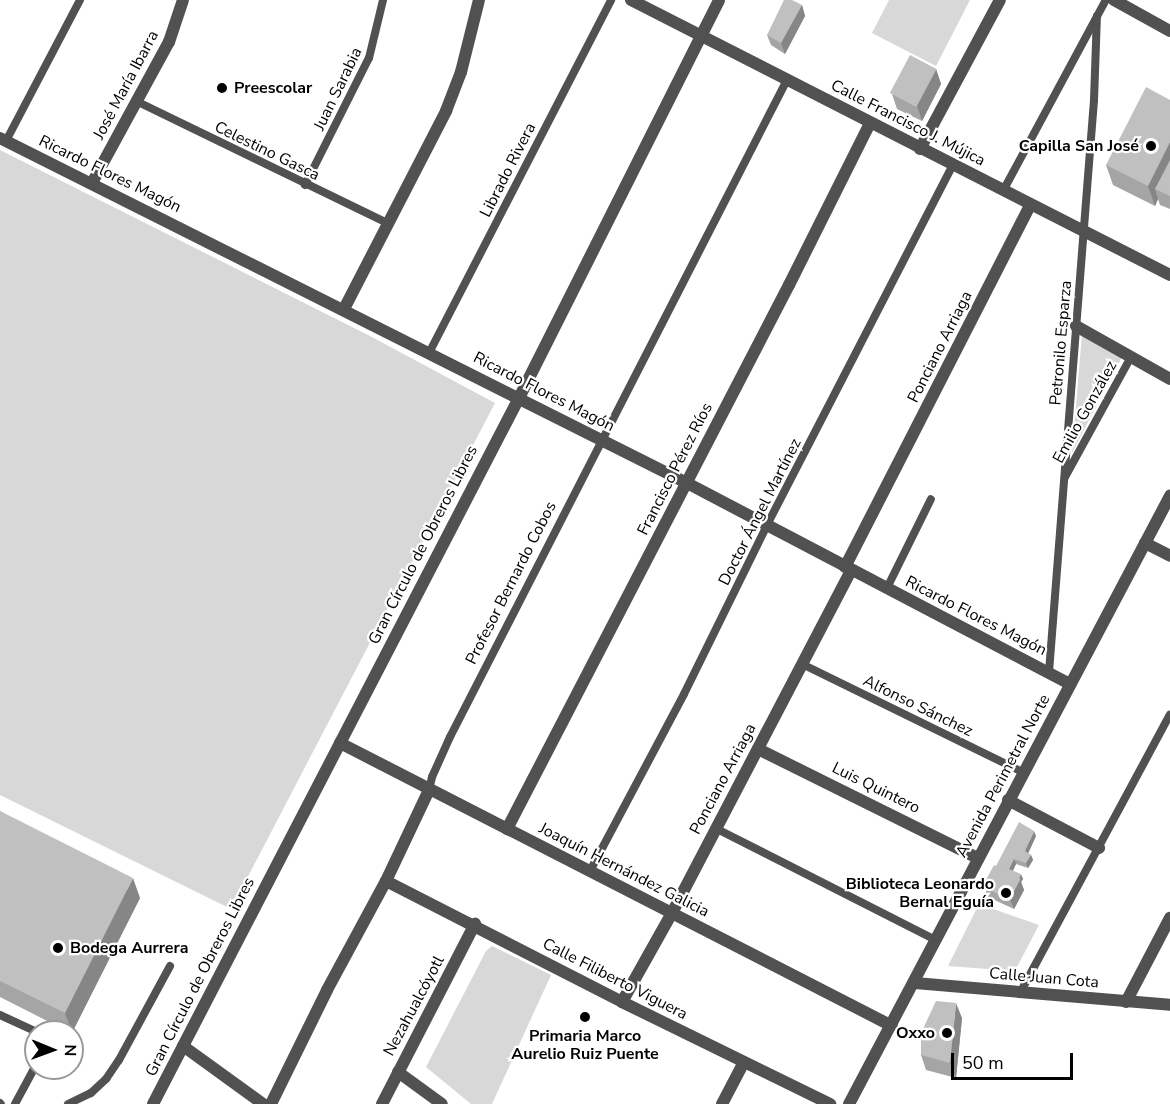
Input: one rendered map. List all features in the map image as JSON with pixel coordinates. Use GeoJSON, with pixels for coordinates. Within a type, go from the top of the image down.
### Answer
{"type":"FeatureCollection","features":[{"type":"Feature","properties":{"kind":"street","name":"José María Ibarra"},"geometry":{"type":"LineString","coordinates":[[92,183],[169,42],[183,0]]}},
{"type":"Feature","properties":{"kind":"street"},"geometry":{"type":"LineString","coordinates":[[344,309],[446,111],[461,72],[479,0]]}},
{"type":"Feature","properties":{"kind":"street","name":"Calle Francisco J. Mújica"},"geometry":{"type":"LineString","coordinates":[[631,0],[1030,206],[1169,272]]}},
{"type":"Feature","properties":{"kind":"street","name":"Gran Círculo de Obreros Libres"},"geometry":{"type":"LineString","coordinates":[[153,1104],[519,398],[718,0]]}},
{"type":"Feature","properties":{"kind":"street"},"geometry":{"type":"LineString","coordinates":[[920,149],[1000,0]]}},
{"type":"Feature","properties":{"kind":"street"},"geometry":{"type":"LineString","coordinates":[[1114,0],[1170,31]]}},
{"type":"Feature","properties":{"kind":"street","name":"Francisco Pérez Ríos"},"geometry":{"type":"LineString","coordinates":[[507,829],[687,483],[870,123]]}},
{"type":"Feature","properties":{"kind":"street","name":"Ricardo Flores Magón"},"geometry":{"type":"LineString","coordinates":[[3,139],[603,440],[1070,684]]}},
{"type":"Feature","properties":{"kind":"street","name":"Ponciano Arriaga"},"geometry":{"type":"LineString","coordinates":[[622,1002],[672,913],[802,664],[1030,206]]}},
{"type":"Feature","properties":{"kind":"street"},"geometry":{"type":"LineString","coordinates":[[1076,326],[1170,379]]}},
{"type":"Feature","properties":{"kind":"street","name":"Avenida Perimetral Norte"},"geometry":{"type":"LineString","coordinates":[[849,1104],[915,983],[1022,772],[1170,496]]}},
{"type":"Feature","properties":{"kind":"street"},"geometry":{"type":"LineString","coordinates":[[1145,543],[1170,556]]}},
{"type":"Feature","properties":{"kind":"street","name":"Joaquín Hernández Galicia"},"geometry":{"type":"LineString","coordinates":[[340,743],[892,1026]]}},
{"type":"Feature","properties":{"kind":"street","name":"Luis Quintero"},"geometry":{"type":"LineString","coordinates":[[758,749],[978,858]]}},
{"type":"Feature","properties":{"kind":"street","name":"Profesor Bernardo Cobos"},"geometry":{"type":"LineString","coordinates":[[271,1104],[327,990],[386,881],[429,790]]}},
{"type":"Feature","properties":{"kind":"street"},"geometry":{"type":"LineString","coordinates":[[1008,800],[1099,848]]}},
{"type":"Feature","properties":{"kind":"street","name":"Calle Filiberto Viguera"},"geometry":{"type":"LineString","coordinates":[[386,881],[475,924],[622,1002],[830,1104]]}},
{"type":"Feature","properties":{"kind":"street"},"geometry":{"type":"LineString","coordinates":[[1126,1002],[1170,918]]}},
{"type":"Feature","properties":{"kind":"street","name":"Nezahualcóyotl"},"geometry":{"type":"LineString","coordinates":[[382,1104],[475,924]]}},
{"type":"Feature","properties":{"kind":"street","name":"Calle Juan Cota"},"geometry":{"type":"LineString","coordinates":[[915,983],[1170,1005]]}},
{"type":"Feature","properties":{"kind":"street"},"geometry":{"type":"LineString","coordinates":[[183,1046],[263,1104]]}},
{"type":"Feature","properties":{"kind":"street"},"geometry":{"type":"LineString","coordinates":[[722,1104],[744,1062]]}},
{"type":"Feature","properties":{"kind":"street"},"geometry":{"type":"LineString","coordinates":[[398,1072],[442,1104]]}},
{"type":"Feature","properties":{"kind":"lane"},"geometry":{"type":"LineString","coordinates":[[3,139],[80,0]]}},
{"type":"Feature","properties":{"kind":"lane","name":"Juan Sarabia"},"geometry":{"type":"LineString","coordinates":[[305,185],[369,58],[383,0]]}},
{"type":"Feature","properties":{"kind":"lane","name":"Librado Rivera"},"geometry":{"type":"LineString","coordinates":[[429,353],[610,0]]}},
{"type":"Feature","properties":{"kind":"lane"},"geometry":{"type":"LineString","coordinates":[[1003,191],[1106,0]]}},
{"type":"Feature","properties":{"kind":"lane","name":"Petronilo Esparza"},"geometry":{"type":"LineString","coordinates":[[1049,672],[1084,232],[1097,16]]}},
{"type":"Feature","properties":{"kind":"lane","name":"Profesor Bernardo Cobos"},"geometry":{"type":"LineString","coordinates":[[429,790],[432,777],[450,737],[787,80]]}},
{"type":"Feature","properties":{"kind":"lane","name":"Celestino Gasca"},"geometry":{"type":"LineString","coordinates":[[136,101],[387,224]]}},
{"type":"Feature","properties":{"kind":"lane","name":"Doctor Ángel Martínez"},"geometry":{"type":"LineString","coordinates":[[590,871],[684,694],[767,525],[953,165]]}},
{"type":"Feature","properties":{"kind":"lane","name":"Emilio González"},"geometry":{"type":"LineString","coordinates":[[1063,481],[1131,357]]}},
{"type":"Feature","properties":{"kind":"lane"},"geometry":{"type":"LineString","coordinates":[[887,588],[931,499]]}},
{"type":"Feature","properties":{"kind":"lane","name":"Alfonso Sánchez"},"geometry":{"type":"LineString","coordinates":[[802,664],[1022,772]]}},
{"type":"Feature","properties":{"kind":"lane"},"geometry":{"type":"LineString","coordinates":[[1020,993],[1170,715]]}},
{"type":"Feature","properties":{"kind":"lane"},"geometry":{"type":"LineString","coordinates":[[715,828],[936,940]]}},
{"type":"Feature","properties":{"kind":"lane"},"geometry":{"type":"LineString","coordinates":[[68,1104],[91,1093],[106,1079],[119,1060],[170,966]]}},
{"type":"Feature","properties":{"kind":"lane"},"geometry":{"type":"LineString","coordinates":[[0,1015],[24,1026]]}},
{"type":"Feature","properties":{"kind":"lane"},"geometry":{"type":"LineString","coordinates":[[15,1104],[28,1080]]}},
{"type":"Feature","properties":{"kind":"shaded area"},"geometry":{"type":"Polygon","coordinates":[[[889,0],[970,0],[936,66],[872,33],[889,0]]]}},
{"type":"Feature","properties":{"kind":"shaded area"},"geometry":{"type":"Polygon","coordinates":[[[0,150],[370,336],[495,403],[231,909],[0,795],[0,150]]]}},
{"type":"Feature","properties":{"kind":"shaded area"},"geometry":{"type":"Polygon","coordinates":[[[1082,334],[1122,357],[1072,453],[1082,334]]]}},
{"type":"Feature","properties":{"kind":"shaded area"},"geometry":{"type":"Polygon","coordinates":[[[979,904],[1039,925],[1015,971],[948,966],[979,904]]]}},
{"type":"Feature","properties":{"kind":"shaded area"},"geometry":{"type":"Polygon","coordinates":[[[492,946],[551,975],[492,1104],[471,1104],[426,1067],[486,951],[492,946]]]}},
{"type":"Feature","properties":{"kind":"building"},"geometry":{"type":"Polygon","coordinates":[[[784,0],[792,0],[802,5],[781,43],[767,35],[784,0]]]}},
{"type":"Feature","properties":{"kind":"building"},"geometry":{"type":"Polygon","coordinates":[[[910,55],[936,69],[916,107],[890,93],[910,55]]]}},
{"type":"Feature","properties":{"kind":"building"},"geometry":{"type":"Polygon","coordinates":[[[1146,87],[1170,100],[1170,142],[1148,186],[1106,165],[1146,87]]]}},
{"type":"Feature","properties":{"kind":"building"},"geometry":{"type":"Polygon","coordinates":[[[1170,160],[1170,196],[1155,189],[1170,160]]]}},
{"type":"Feature","properties":{"kind":"building","name":"Bodega Aurrera"},"geometry":{"type":"Polygon","coordinates":[[[0,811],[133,878],[65,1013],[0,981],[0,811]]]}},
{"type":"Feature","properties":{"kind":"building"},"geometry":{"type":"Polygon","coordinates":[[[1019,822],[1034,831],[1025,851],[1031,855],[1026,863],[1014,859],[1009,869],[1021,874],[1019,879],[996,866],[1019,822]]]}},
{"type":"Feature","properties":{"kind":"building"},"geometry":{"type":"Polygon","coordinates":[[[994,865],[1020,879],[1009,900],[983,886],[994,865]]]}},
{"type":"Feature","properties":{"kind":"building"},"geometry":{"type":"Polygon","coordinates":[[[936,1001],[956,1003],[950,1063],[921,1055],[921,1033],[936,1001]]]}},
{"type":"Feature","properties":{"kind":"place","name":"Preescolar"},"geometry":{"type":"Point","coordinates":[222,88]}},
{"type":"Feature","properties":{"kind":"place","name":"Capilla San José"},"geometry":{"type":"Point","coordinates":[1151,146]}},
{"type":"Feature","properties":{"kind":"place","name":"Biblioteca Leonardo Bernal Eguía"},"geometry":{"type":"Point","coordinates":[1006,893]}},
{"type":"Feature","properties":{"kind":"place","name":"Bodega Aurrera"},"geometry":{"type":"Point","coordinates":[58,948]}},
{"type":"Feature","properties":{"kind":"place","name":"Primaria Marco Aurelio Ruiz Puente"},"geometry":{"type":"Point","coordinates":[585,1017]}},
{"type":"Feature","properties":{"kind":"place","name":"Oxxo"},"geometry":{"type":"Point","coordinates":[947,1033]}}]}
